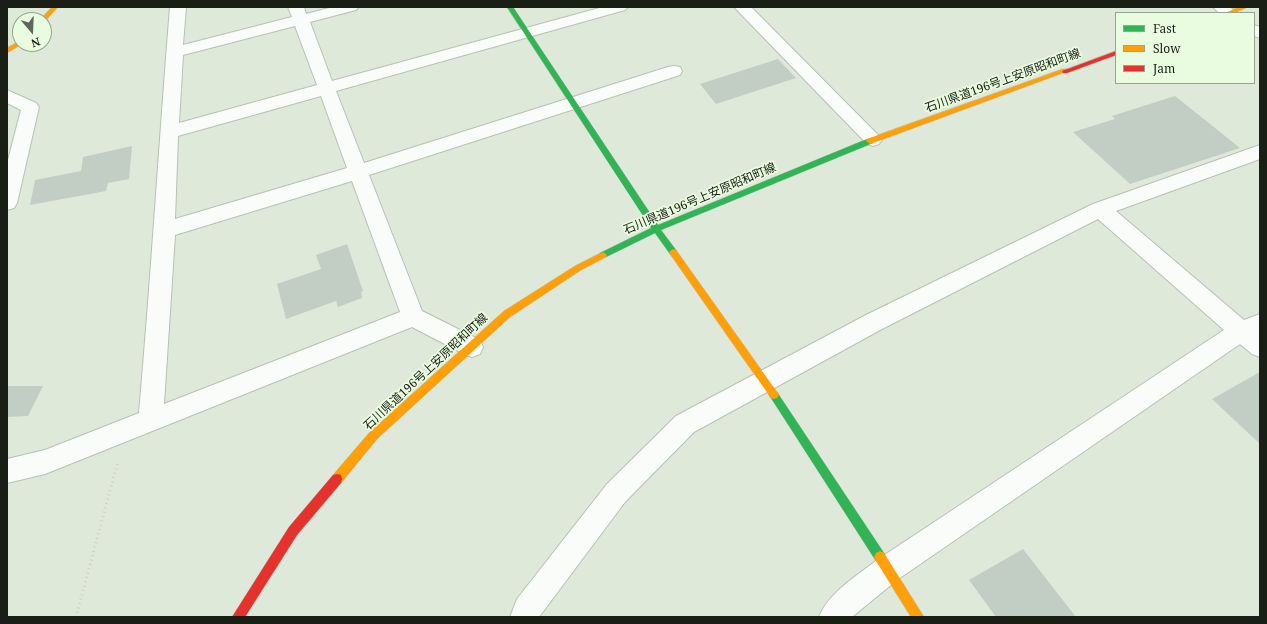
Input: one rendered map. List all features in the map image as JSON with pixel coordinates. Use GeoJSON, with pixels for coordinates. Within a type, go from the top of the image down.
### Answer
{"type":"FeatureCollection","features":[{"type":"Feature","properties":{"kind":"main road"},"geometry":{"type":"LineString","coordinates":[[510,7],[656,229],[765,380],[918,617]]}},
{"type":"Feature","properties":{"kind":"main road"},"geometry":{"type":"LineString","coordinates":[[1231,12],[1245,7]]}},
{"type":"Feature","properties":{"kind":"main road","name":"石川県道196号上安原昭和町線"},"geometry":{"type":"LineString","coordinates":[[238,617],[293,531],[373,436],[507,314],[578,268],[656,229],[873,140],[1115,53]]}},
{"type":"Feature","properties":{"kind":"street"},"geometry":{"type":"LineString","coordinates":[[151,421],[165,230],[169,132],[178,7]]}},
{"type":"Feature","properties":{"kind":"street"},"geometry":{"type":"LineString","coordinates":[[175,52],[298,13],[351,7]]}},
{"type":"Feature","properties":{"kind":"street"},"geometry":{"type":"LineString","coordinates":[[169,132],[620,7]]}},
{"type":"Feature","properties":{"kind":"street"},"geometry":{"type":"LineString","coordinates":[[742,7],[873,140]]}},
{"type":"Feature","properties":{"kind":"street"},"geometry":{"type":"LineString","coordinates":[[298,13],[413,317],[472,347]]}},
{"type":"Feature","properties":{"kind":"street"},"geometry":{"type":"LineString","coordinates":[[165,230],[358,172],[674,71]]}},
{"type":"Feature","properties":{"kind":"street"},"geometry":{"type":"LineString","coordinates":[[7,96],[30,107],[7,203]]}},
{"type":"Feature","properties":{"kind":"street"},"geometry":{"type":"LineString","coordinates":[[524,617],[527,610],[616,493],[685,424],[874,322],[1100,209],[1260,152]]}},
{"type":"Feature","properties":{"kind":"street"},"geometry":{"type":"LineString","coordinates":[[1100,209],[1251,327],[1260,347]]}},
{"type":"Feature","properties":{"kind":"street"},"geometry":{"type":"LineString","coordinates":[[7,471],[45,462],[413,317]]}},
{"type":"Feature","properties":{"kind":"street"},"geometry":{"type":"LineString","coordinates":[[833,617],[847,602],[887,570],[1251,327]]}},
{"type":"Feature","properties":{"kind":"path"},"geometry":{"type":"LineString","coordinates":[[76,617],[127,430]]}},
{"type":"Feature","properties":{"kind":"building"},"geometry":{"type":"Polygon","coordinates":[[[778,59],[796,78],[716,104],[700,84],[778,59]]]}},
{"type":"Feature","properties":{"kind":"building"},"geometry":{"type":"Polygon","coordinates":[[[1175,96],[1240,148],[1130,184],[1073,132],[1115,119],[1112,116],[1175,96]]]}},
{"type":"Feature","properties":{"kind":"building"},"geometry":{"type":"Polygon","coordinates":[[[132,146],[129,179],[108,183],[106,191],[30,205],[35,180],[81,171],[83,157],[132,146]]]}},
{"type":"Feature","properties":{"kind":"building"},"geometry":{"type":"Polygon","coordinates":[[[347,244],[363,291],[361,292],[362,298],[338,307],[336,301],[286,319],[277,284],[321,269],[316,255],[347,244]]]}},
{"type":"Feature","properties":{"kind":"building"},"geometry":{"type":"Polygon","coordinates":[[[1260,372],[1260,444],[1212,399],[1260,372]]]}},
{"type":"Feature","properties":{"kind":"building"},"geometry":{"type":"Polygon","coordinates":[[[7,386],[43,386],[28,416],[7,417],[7,386]]]}},
{"type":"Feature","properties":{"kind":"building"},"geometry":{"type":"Polygon","coordinates":[[[1023,549],[1076,617],[996,617],[969,580],[1023,549]]]}},
{"type":"Feature","properties":{"kind":"traffic: fast"},"geometry":{"type":"LineString","coordinates":[[510,7],[656,229],[673,252]]}},
{"type":"Feature","properties":{"kind":"traffic: fast"},"geometry":{"type":"LineString","coordinates":[[603,255],[656,229],[870,141]]}},
{"type":"Feature","properties":{"kind":"traffic: fast"},"geometry":{"type":"LineString","coordinates":[[774,395],[880,557]]}},
{"type":"Feature","properties":{"kind":"traffic: slow"},"geometry":{"type":"LineString","coordinates":[[50,12],[55,7]]}},
{"type":"Feature","properties":{"kind":"traffic: slow"},"geometry":{"type":"LineString","coordinates":[[1231,12],[1245,7]]}},
{"type":"Feature","properties":{"kind":"traffic: slow"},"geometry":{"type":"LineString","coordinates":[[7,51],[12,48]]}},
{"type":"Feature","properties":{"kind":"traffic: slow"},"geometry":{"type":"LineString","coordinates":[[870,141],[1065,71]]}},
{"type":"Feature","properties":{"kind":"traffic: slow"},"geometry":{"type":"LineString","coordinates":[[673,252],[774,395]]}},
{"type":"Feature","properties":{"kind":"traffic: slow"},"geometry":{"type":"LineString","coordinates":[[337,479],[373,436],[507,314],[578,268],[603,255]]}},
{"type":"Feature","properties":{"kind":"traffic: slow"},"geometry":{"type":"LineString","coordinates":[[880,557],[918,617]]}},
{"type":"Feature","properties":{"kind":"traffic: jam"},"geometry":{"type":"LineString","coordinates":[[1065,71],[1115,53]]}},
{"type":"Feature","properties":{"kind":"traffic: jam"},"geometry":{"type":"LineString","coordinates":[[238,617],[293,531],[337,479]]}}]}
